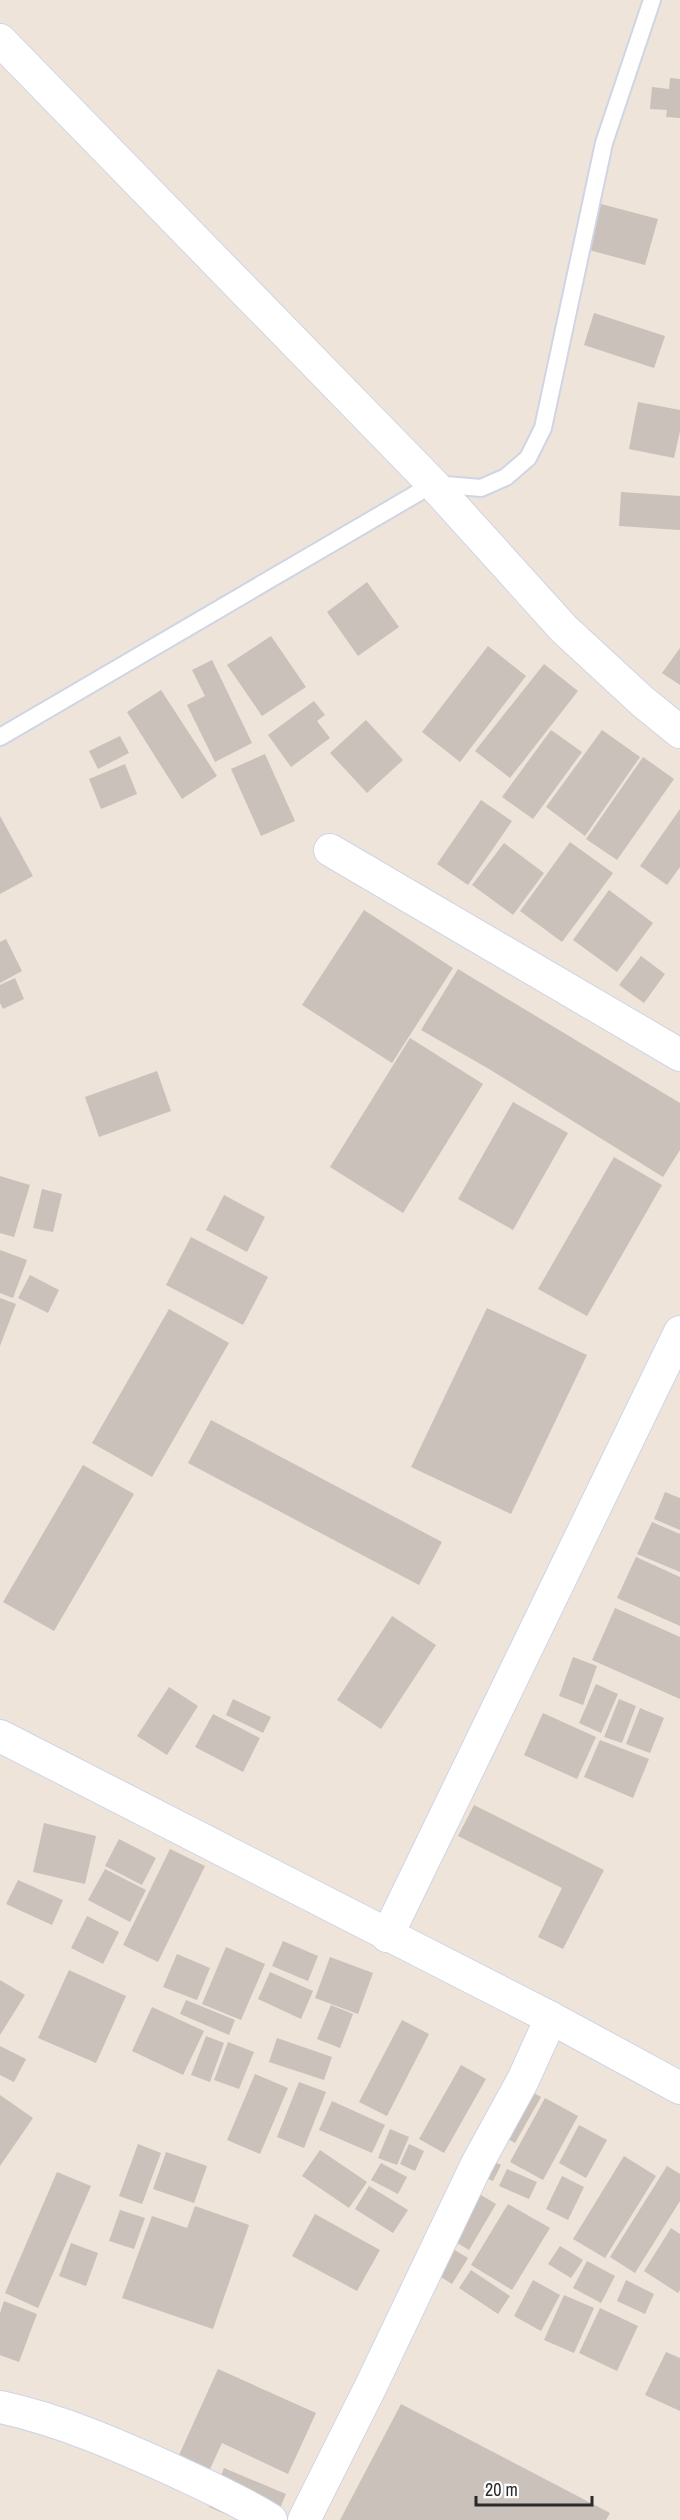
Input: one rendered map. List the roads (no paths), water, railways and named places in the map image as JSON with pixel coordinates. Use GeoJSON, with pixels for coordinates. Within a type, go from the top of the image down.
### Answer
{"type":"FeatureCollection","features":[{"type":"Feature","properties":{"kind":"street"},"geometry":{"type":"LineString","coordinates":[[0,40],[433,484],[564,629],[642,701],[680,732]]}},
{"type":"Feature","properties":{"kind":"street"},"geometry":{"type":"LineString","coordinates":[[330,850],[680,1055]]}},
{"type":"Feature","properties":{"kind":"street"},"geometry":{"type":"LineString","coordinates":[[387,1936],[671,1369],[680,1332]]}},
{"type":"Feature","properties":{"kind":"street"},"geometry":{"type":"LineString","coordinates":[[0,1736],[551,2018],[680,2088]]}},
{"type":"Feature","properties":{"kind":"street"},"geometry":{"type":"LineString","coordinates":[[304,2520],[472,2174],[524,2080],[551,2018]]}},
{"type":"Feature","properties":{"kind":"street"},"geometry":{"type":"LineString","coordinates":[[0,2407],[27,2413],[140,2456],[247,2504],[271,2520]]}},
{"type":"Feature","properties":{"kind":"lane"},"geometry":{"type":"LineString","coordinates":[[0,737],[433,484],[481,488],[506,477],[528,458],[543,428],[604,143],[621,86],[652,0]]}}]}
